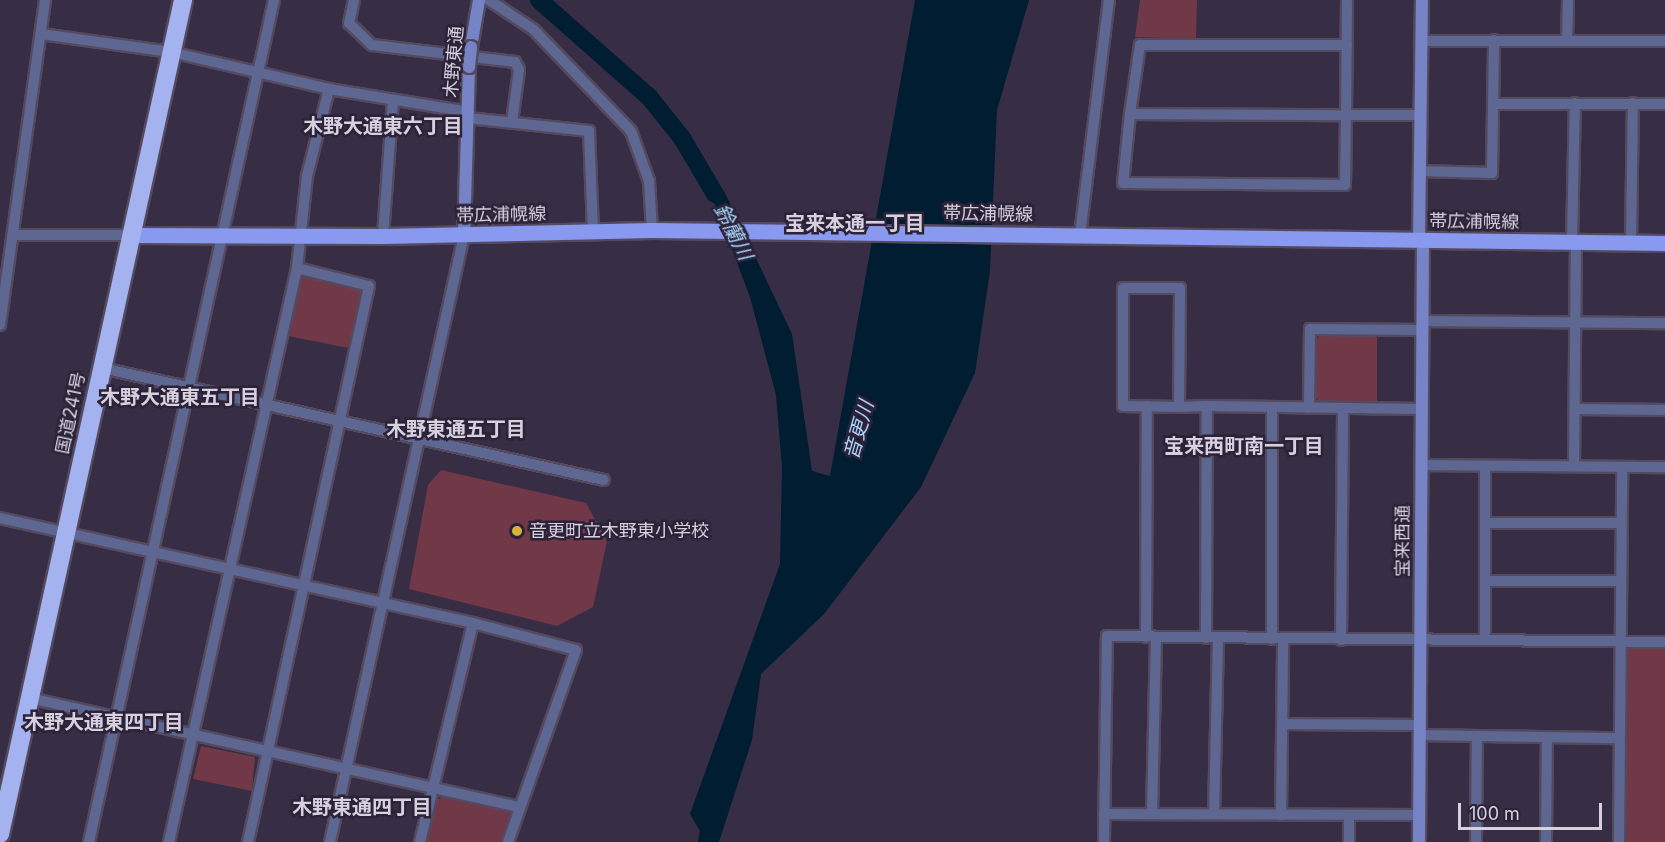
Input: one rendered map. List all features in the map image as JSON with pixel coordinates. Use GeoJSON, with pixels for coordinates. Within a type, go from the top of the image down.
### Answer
{"type":"FeatureCollection","features":[{"type":"Feature","properties":{"kind":"highway","name":"国道241号"},"geometry":{"type":"LineString","coordinates":[[0,834],[183,0]]}},
{"type":"Feature","properties":{"kind":"main road","name":"帯広浦幌線"},"geometry":{"type":"LineString","coordinates":[[130,235],[383,237],[659,231],[1665,243]]}},
{"type":"Feature","properties":{"kind":"street"},"geometry":{"type":"LineString","coordinates":[[0,325],[45,0]]}},
{"type":"Feature","properties":{"kind":"street"},"geometry":{"type":"LineString","coordinates":[[89,842],[274,0]]}},
{"type":"Feature","properties":{"kind":"street"},"geometry":{"type":"LineString","coordinates":[[354,0],[349,22],[372,45],[515,62],[519,70],[512,122]]}},
{"type":"Feature","properties":{"kind":"street","name":"木野東通"},"geometry":{"type":"LineString","coordinates":[[464,235],[469,67],[479,0]]}},
{"type":"Feature","properties":{"kind":"street"},"geometry":{"type":"LineString","coordinates":[[489,0],[499,10],[534,30],[631,131],[649,181],[659,231]]}},
{"type":"Feature","properties":{"kind":"street"},"geometry":{"type":"LineString","coordinates":[[1073,235],[1109,0]]}},
{"type":"Feature","properties":{"kind":"street"},"geometry":{"type":"LineString","coordinates":[[1347,0],[1347,45],[1345,185],[1123,183],[1140,45],[1347,45]]}},
{"type":"Feature","properties":{"kind":"street","name":"宝来西通"},"geometry":{"type":"LineString","coordinates":[[1419,842],[1422,0]]}},
{"type":"Feature","properties":{"kind":"street"},"geometry":{"type":"LineString","coordinates":[[1567,41],[1568,0]]}},
{"type":"Feature","properties":{"kind":"street"},"geometry":{"type":"LineString","coordinates":[[41,34],[171,52],[258,70],[329,89],[468,115],[589,131],[593,232]]}},
{"type":"Feature","properties":{"kind":"street"},"geometry":{"type":"LineString","coordinates":[[1420,171],[1492,173],[1494,40]]}},
{"type":"Feature","properties":{"kind":"street"},"geometry":{"type":"LineString","coordinates":[[1422,41],[1665,41]]}},
{"type":"Feature","properties":{"kind":"street"},"geometry":{"type":"LineString","coordinates":[[169,842],[297,268],[307,176],[329,89]]}},
{"type":"Feature","properties":{"kind":"street"},"geometry":{"type":"LineString","coordinates":[[383,237],[393,100]]}},
{"type":"Feature","properties":{"kind":"street"},"geometry":{"type":"LineString","coordinates":[[1574,466],[1575,103]]}},
{"type":"Feature","properties":{"kind":"street"},"geometry":{"type":"LineString","coordinates":[[1631,243],[1633,103]]}},
{"type":"Feature","properties":{"kind":"street"},"geometry":{"type":"LineString","coordinates":[[1493,104],[1665,104]]}},
{"type":"Feature","properties":{"kind":"street"},"geometry":{"type":"LineString","coordinates":[[1130,114],[1420,116]]}},
{"type":"Feature","properties":{"kind":"street"},"geometry":{"type":"LineString","coordinates":[[13,235],[130,235]]}},
{"type":"Feature","properties":{"kind":"street"},"geometry":{"type":"LineString","coordinates":[[330,842],[464,235]]}},
{"type":"Feature","properties":{"kind":"street"},"geometry":{"type":"LineString","coordinates":[[248,842],[369,286],[297,268]]}},
{"type":"Feature","properties":{"kind":"street"},"geometry":{"type":"LineString","coordinates":[[1179,407],[1180,288],[1123,288],[1123,406],[1179,407],[1207,406],[1422,409]]}},
{"type":"Feature","properties":{"kind":"street"},"geometry":{"type":"LineString","coordinates":[[1310,408],[1310,329],[1575,322],[1665,323]]}},
{"type":"Feature","properties":{"kind":"street"},"geometry":{"type":"LineString","coordinates":[[102,368],[604,480]]}},
{"type":"Feature","properties":{"kind":"street"},"geometry":{"type":"LineString","coordinates":[[1147,406],[1152,814]]}},
{"type":"Feature","properties":{"kind":"street"},"geometry":{"type":"LineString","coordinates":[[1206,638],[1207,406]]}},
{"type":"Feature","properties":{"kind":"street"},"geometry":{"type":"LineString","coordinates":[[1272,407],[1272,639]]}},
{"type":"Feature","properties":{"kind":"street"},"geometry":{"type":"LineString","coordinates":[[1341,640],[1343,408]]}},
{"type":"Feature","properties":{"kind":"street"},"geometry":{"type":"LineString","coordinates":[[1575,409],[1665,410]]}},
{"type":"Feature","properties":{"kind":"street"},"geometry":{"type":"LineString","coordinates":[[1422,465],[1665,467]]}},
{"type":"Feature","properties":{"kind":"street"},"geometry":{"type":"LineString","coordinates":[[1485,466],[1485,640]]}},
{"type":"Feature","properties":{"kind":"street"},"geometry":{"type":"LineString","coordinates":[[1619,842],[1622,467]]}},
{"type":"Feature","properties":{"kind":"street"},"geometry":{"type":"LineString","coordinates":[[0,518],[66,535],[473,623],[576,650],[508,842]]}},
{"type":"Feature","properties":{"kind":"street"},"geometry":{"type":"LineString","coordinates":[[1485,523],[1621,523]]}},
{"type":"Feature","properties":{"kind":"street"},"geometry":{"type":"LineString","coordinates":[[1485,581],[1621,581]]}},
{"type":"Feature","properties":{"kind":"street"},"geometry":{"type":"LineString","coordinates":[[420,842],[436,789],[473,623]]}},
{"type":"Feature","properties":{"kind":"street"},"geometry":{"type":"LineString","coordinates":[[1104,842],[1107,636],[1665,642]]}},
{"type":"Feature","properties":{"kind":"street"},"geometry":{"type":"LineString","coordinates":[[1214,814],[1218,638]]}},
{"type":"Feature","properties":{"kind":"street"},"geometry":{"type":"LineString","coordinates":[[1281,815],[1283,639]]}},
{"type":"Feature","properties":{"kind":"street"},"geometry":{"type":"LineString","coordinates":[[29,698],[519,807]]}},
{"type":"Feature","properties":{"kind":"street"},"geometry":{"type":"LineString","coordinates":[[1282,724],[1419,730],[1477,736],[1619,738]]}},
{"type":"Feature","properties":{"kind":"street"},"geometry":{"type":"LineString","coordinates":[[1476,842],[1477,736]]}},
{"type":"Feature","properties":{"kind":"street"},"geometry":{"type":"LineString","coordinates":[[1546,842],[1547,737]]}},
{"type":"Feature","properties":{"kind":"street"},"geometry":{"type":"LineString","coordinates":[[1104,814],[1419,815]]}},
{"type":"Feature","properties":{"kind":"street"},"geometry":{"type":"LineString","coordinates":[[1349,815],[1349,842]]}},
{"type":"Feature","properties":{"kind":"shaded area"},"geometry":{"type":"Polygon","coordinates":[[[1140,0],[1197,0],[1196,39],[1135,37],[1140,0]]]}},
{"type":"Feature","properties":{"kind":"shaded area"},"geometry":{"type":"Polygon","coordinates":[[[306,276],[357,287],[362,292],[348,348],[288,336],[299,279],[306,276]]]}},
{"type":"Feature","properties":{"kind":"shaded area"},"geometry":{"type":"Polygon","coordinates":[[[1322,333],[1377,334],[1377,402],[1319,401],[1315,397],[1316,340],[1322,333]]]}},
{"type":"Feature","properties":{"kind":"shaded area"},"geometry":{"type":"Polygon","coordinates":[[[441,470],[586,503],[607,541],[593,607],[557,626],[409,589],[428,485],[441,470]]]}},
{"type":"Feature","properties":{"kind":"shaded area"},"geometry":{"type":"Polygon","coordinates":[[[1630,647],[1665,647],[1665,842],[1625,842],[1626,652],[1630,647]]]}},
{"type":"Feature","properties":{"kind":"shaded area"},"geometry":{"type":"Polygon","coordinates":[[[201,746],[255,757],[252,791],[193,779],[201,746]]]}},
{"type":"Feature","properties":{"kind":"shaded area"},"geometry":{"type":"Polygon","coordinates":[[[446,795],[509,810],[511,816],[504,842],[425,842],[438,799],[446,795]]]}},
{"type":"Feature","properties":{"kind":"water","name":"音更川"},"geometry":{"type":"Polygon","coordinates":[[[915,0],[1029,0],[997,110],[990,271],[975,373],[921,487],[824,614],[761,674],[752,740],[719,842],[698,842],[700,831],[690,814],[780,564],[782,467],[776,395],[750,297],[716,207],[701,179],[704,171],[724,191],[792,334],[812,471],[830,476],[915,0]]]}},
{"type":"Feature","properties":{"kind":"waterway","name":"鈴蘭川"},"geometry":{"type":"LineString","coordinates":[[539,0],[650,98],[682,138],[715,194]]}},
{"type":"Feature","properties":{"kind":"place","name":"音更町立木野東小学校"},"geometry":{"type":"Point","coordinates":[517,531]}},
{"type":"Feature","properties":{"kind":"district","name":"木野大通東六丁目"},"geometry":{"type":"Point","coordinates":[383,126]}},
{"type":"Feature","properties":{"kind":"district","name":"宝来本通一丁目"},"geometry":{"type":"Point","coordinates":[855,223]}},
{"type":"Feature","properties":{"kind":"district","name":"木野大通東五丁目"},"geometry":{"type":"Point","coordinates":[180,397]}},
{"type":"Feature","properties":{"kind":"district","name":"木野東通五丁目"},"geometry":{"type":"Point","coordinates":[456,429]}},
{"type":"Feature","properties":{"kind":"district","name":"宝来西町南一丁目"},"geometry":{"type":"Point","coordinates":[1244,446]}},
{"type":"Feature","properties":{"kind":"district","name":"木野大通東四丁目"},"geometry":{"type":"Point","coordinates":[104,722]}},
{"type":"Feature","properties":{"kind":"district","name":"木野東通四丁目"},"geometry":{"type":"Point","coordinates":[362,807]}}]}
